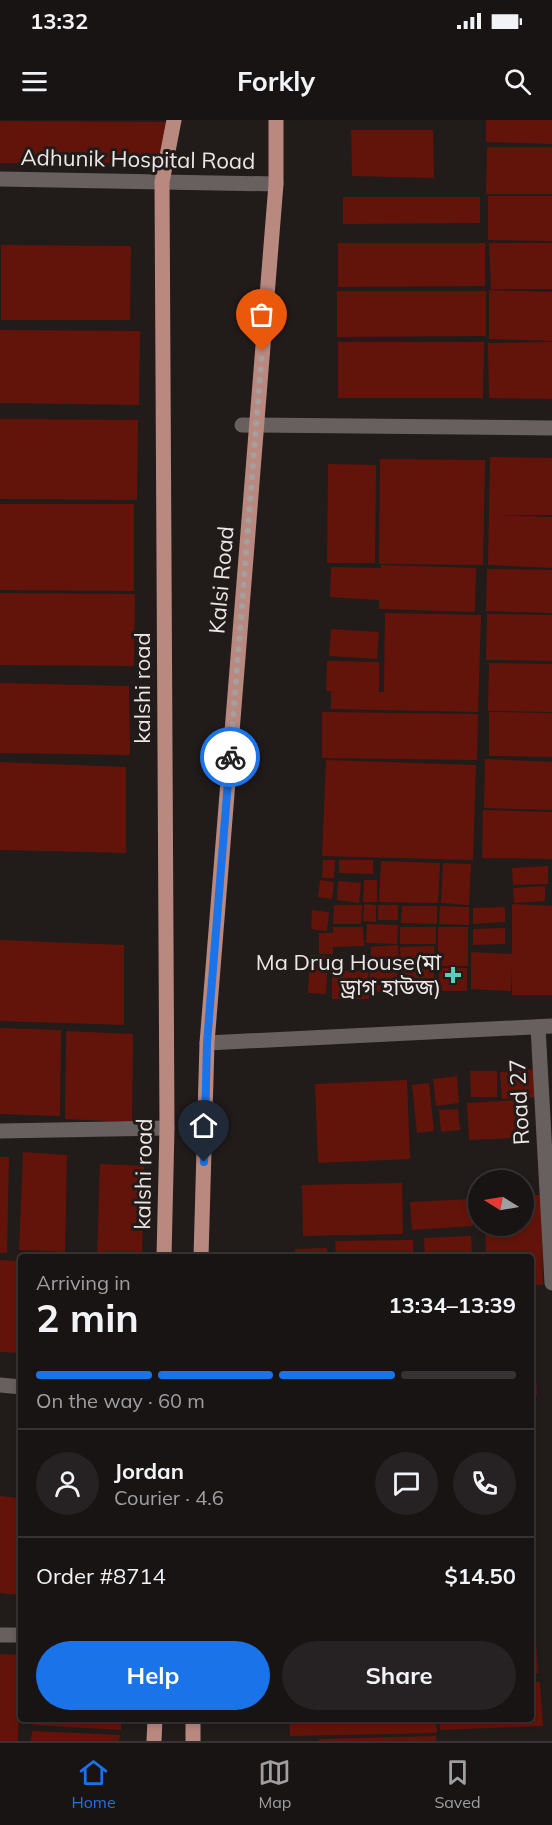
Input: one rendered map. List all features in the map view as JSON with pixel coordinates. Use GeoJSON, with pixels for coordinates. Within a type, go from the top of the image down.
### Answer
{"type":"FeatureCollection","features":[{"type":"Feature","properties":{"kind":"main road","name":"kalshi road"},"geometry":{"type":"LineString","coordinates":[[164,1254],[167,1128],[162,182],[174,120]]}},
{"type":"Feature","properties":{"kind":"main road","name":"Kalsi Road"},"geometry":{"type":"LineString","coordinates":[[201,1254],[207,1043],[276,184],[276,120]]}},
{"type":"Feature","properties":{"kind":"main road"},"geometry":{"type":"LineString","coordinates":[[154,1741],[155,1722]]}},
{"type":"Feature","properties":{"kind":"main road"},"geometry":{"type":"LineString","coordinates":[[193,1722],[193,1741]]}},
{"type":"Feature","properties":{"kind":"street","name":"Adhunik Hospital Road"},"geometry":{"type":"LineString","coordinates":[[0,179],[276,184]]}},
{"type":"Feature","properties":{"kind":"street"},"geometry":{"type":"LineString","coordinates":[[242,425],[552,428]]}},
{"type":"Feature","properties":{"kind":"street"},"geometry":{"type":"LineString","coordinates":[[207,1043],[545,1026]]}},
{"type":"Feature","properties":{"kind":"street","name":"Road 27"},"geometry":{"type":"LineString","coordinates":[[545,1026],[552,1283]]}},
{"type":"Feature","properties":{"kind":"street"},"geometry":{"type":"LineString","coordinates":[[0,1131],[167,1128]]}},
{"type":"Feature","properties":{"kind":"street"},"geometry":{"type":"LineString","coordinates":[[0,1385],[18,1387]]}},
{"type":"Feature","properties":{"kind":"street"},"geometry":{"type":"LineString","coordinates":[[0,1635],[18,1635]]}},
{"type":"Feature","properties":{"kind":"building"},"geometry":{"type":"Polygon","coordinates":[[[486,120],[552,120],[552,144],[486,142],[486,120]]]}},
{"type":"Feature","properties":{"kind":"building"},"geometry":{"type":"Polygon","coordinates":[[[0,121],[166,122],[166,163],[0,163],[0,121]]]}},
{"type":"Feature","properties":{"kind":"building"},"geometry":{"type":"Polygon","coordinates":[[[351,130],[433,130],[434,178],[352,176],[351,130]]]}},
{"type":"Feature","properties":{"kind":"building"},"geometry":{"type":"Polygon","coordinates":[[[487,147],[552,147],[552,194],[486,194],[487,147]]]}},
{"type":"Feature","properties":{"kind":"building"},"geometry":{"type":"Polygon","coordinates":[[[488,196],[552,196],[552,241],[488,240],[488,196]]]}},
{"type":"Feature","properties":{"kind":"building"},"geometry":{"type":"Polygon","coordinates":[[[343,197],[480,197],[480,223],[343,224],[343,197]]]}},
{"type":"Feature","properties":{"kind":"building"},"geometry":{"type":"Polygon","coordinates":[[[338,243],[485,243],[485,286],[338,287],[338,243]]]}},
{"type":"Feature","properties":{"kind":"building"},"geometry":{"type":"Polygon","coordinates":[[[489,243],[552,243],[552,289],[491,289],[489,243]]]}},
{"type":"Feature","properties":{"kind":"building"},"geometry":{"type":"Polygon","coordinates":[[[1,245],[131,246],[130,320],[1,320],[1,245]]]}},
{"type":"Feature","properties":{"kind":"building"},"geometry":{"type":"Polygon","coordinates":[[[489,290],[552,292],[552,341],[489,339],[489,290]]]}},
{"type":"Feature","properties":{"kind":"building"},"geometry":{"type":"Polygon","coordinates":[[[337,291],[486,291],[486,336],[337,337],[337,291]]]}},
{"type":"Feature","properties":{"kind":"building"},"geometry":{"type":"Polygon","coordinates":[[[0,330],[140,331],[139,405],[0,403],[0,330]]]}},
{"type":"Feature","properties":{"kind":"building"},"geometry":{"type":"Polygon","coordinates":[[[338,342],[484,342],[483,398],[338,398],[338,342]]]}},
{"type":"Feature","properties":{"kind":"building"},"geometry":{"type":"Polygon","coordinates":[[[552,342],[552,399],[489,398],[488,343],[552,342]]]}},
{"type":"Feature","properties":{"kind":"building"},"geometry":{"type":"Polygon","coordinates":[[[0,419],[138,420],[137,500],[0,499],[0,419]]]}},
{"type":"Feature","properties":{"kind":"building"},"geometry":{"type":"Polygon","coordinates":[[[490,457],[552,458],[552,515],[497,515],[552,517],[552,568],[488,565],[490,457]]]}},
{"type":"Feature","properties":{"kind":"building"},"geometry":{"type":"Polygon","coordinates":[[[380,459],[485,460],[483,565],[379,564],[380,459]]]}},
{"type":"Feature","properties":{"kind":"building"},"geometry":{"type":"Polygon","coordinates":[[[328,464],[376,465],[375,563],[327,563],[328,464]]]}},
{"type":"Feature","properties":{"kind":"building"},"geometry":{"type":"Polygon","coordinates":[[[0,504],[134,504],[134,591],[0,590],[0,504]]]}},
{"type":"Feature","properties":{"kind":"building"},"geometry":{"type":"Polygon","coordinates":[[[381,565],[476,568],[475,612],[379,609],[379,600],[330,597],[331,567],[381,568],[381,565]]]}},
{"type":"Feature","properties":{"kind":"building"},"geometry":{"type":"Polygon","coordinates":[[[487,569],[552,570],[552,613],[486,611],[487,569]]]}},
{"type":"Feature","properties":{"kind":"building"},"geometry":{"type":"Polygon","coordinates":[[[0,593],[135,594],[134,666],[0,665],[0,593]]]}},
{"type":"Feature","properties":{"kind":"building"},"geometry":{"type":"Polygon","coordinates":[[[385,613],[481,615],[478,712],[331,709],[331,691],[326,691],[327,661],[379,662],[379,692],[384,692],[385,613]]]}},
{"type":"Feature","properties":{"kind":"building"},"geometry":{"type":"Polygon","coordinates":[[[487,614],[552,615],[552,661],[486,660],[487,614]]]}},
{"type":"Feature","properties":{"kind":"building"},"geometry":{"type":"Polygon","coordinates":[[[331,629],[379,632],[377,659],[329,656],[331,629]]]}},
{"type":"Feature","properties":{"kind":"building"},"geometry":{"type":"Polygon","coordinates":[[[489,663],[552,664],[552,712],[488,711],[489,663]]]}},
{"type":"Feature","properties":{"kind":"building"},"geometry":{"type":"Polygon","coordinates":[[[0,683],[129,686],[130,755],[0,753],[0,683]]]}},
{"type":"Feature","properties":{"kind":"building"},"geometry":{"type":"Polygon","coordinates":[[[322,712],[478,714],[477,760],[322,758],[322,712]]]}},
{"type":"Feature","properties":{"kind":"building"},"geometry":{"type":"Polygon","coordinates":[[[489,712],[552,713],[552,757],[489,756],[489,712]]]}},
{"type":"Feature","properties":{"kind":"building"},"geometry":{"type":"Polygon","coordinates":[[[485,759],[552,762],[552,810],[484,808],[485,759]]]}},
{"type":"Feature","properties":{"kind":"building"},"geometry":{"type":"Polygon","coordinates":[[[326,760],[476,765],[473,860],[322,856],[326,760]]]}},
{"type":"Feature","properties":{"kind":"building"},"geometry":{"type":"Polygon","coordinates":[[[0,762],[126,767],[126,853],[0,850],[0,762]]]}},
{"type":"Feature","properties":{"kind":"building"},"geometry":{"type":"Polygon","coordinates":[[[483,810],[552,812],[552,859],[482,858],[483,810]]]}},
{"type":"Feature","properties":{"kind":"building"},"geometry":{"type":"Polygon","coordinates":[[[323,860],[335,860],[334,878],[322,878],[323,860]]]}},
{"type":"Feature","properties":{"kind":"building"},"geometry":{"type":"Polygon","coordinates":[[[339,860],[373,860],[373,874],[339,873],[339,860]]]}},
{"type":"Feature","properties":{"kind":"building"},"geometry":{"type":"Polygon","coordinates":[[[381,861],[440,863],[438,903],[379,902],[381,861]]]}},
{"type":"Feature","properties":{"kind":"building"},"geometry":{"type":"Polygon","coordinates":[[[443,863],[471,864],[469,905],[441,903],[443,863]]]}},
{"type":"Feature","properties":{"kind":"building"},"geometry":{"type":"Polygon","coordinates":[[[548,866],[548,884],[513,885],[512,868],[548,866]]]}},
{"type":"Feature","properties":{"kind":"building"},"geometry":{"type":"Polygon","coordinates":[[[320,880],[334,882],[332,899],[318,897],[320,880]]]}},
{"type":"Feature","properties":{"kind":"building"},"geometry":{"type":"Polygon","coordinates":[[[364,880],[377,880],[377,902],[363,902],[364,880]]]}},
{"type":"Feature","properties":{"kind":"building"},"geometry":{"type":"Polygon","coordinates":[[[338,881],[361,883],[359,903],[337,900],[338,881]]]}},
{"type":"Feature","properties":{"kind":"building"},"geometry":{"type":"Polygon","coordinates":[[[545,886],[545,901],[514,903],[513,888],[545,886]]]}},
{"type":"Feature","properties":{"kind":"building"},"geometry":{"type":"Polygon","coordinates":[[[364,904],[376,905],[376,922],[363,921],[364,904]]]}},
{"type":"Feature","properties":{"kind":"building"},"geometry":{"type":"Polygon","coordinates":[[[512,904],[552,906],[552,995],[512,995],[512,965],[511,991],[471,989],[471,952],[512,954],[512,904]]]}},
{"type":"Feature","properties":{"kind":"building"},"geometry":{"type":"Polygon","coordinates":[[[334,905],[362,905],[361,924],[333,924],[334,905]]]}},
{"type":"Feature","properties":{"kind":"building"},"geometry":{"type":"Polygon","coordinates":[[[378,905],[398,905],[398,920],[378,920],[378,905]]]}},
{"type":"Feature","properties":{"kind":"building"},"geometry":{"type":"Polygon","coordinates":[[[402,906],[437,906],[437,924],[401,923],[402,906]]]}},
{"type":"Feature","properties":{"kind":"building"},"geometry":{"type":"Polygon","coordinates":[[[440,906],[469,907],[469,925],[439,924],[440,906]]]}},
{"type":"Feature","properties":{"kind":"building"},"geometry":{"type":"Polygon","coordinates":[[[505,907],[505,922],[473,924],[473,908],[505,907]]]}},
{"type":"Feature","properties":{"kind":"building"},"geometry":{"type":"Polygon","coordinates":[[[312,910],[329,912],[327,931],[311,929],[312,910]]]}},
{"type":"Feature","properties":{"kind":"building"},"geometry":{"type":"Polygon","coordinates":[[[367,924],[398,925],[397,944],[366,943],[367,924]]]}},
{"type":"Feature","properties":{"kind":"building"},"geometry":{"type":"Polygon","coordinates":[[[333,927],[363,927],[364,946],[333,947],[333,954],[319,954],[319,933],[333,933],[333,927]]]}},
{"type":"Feature","properties":{"kind":"building"},"geometry":{"type":"Polygon","coordinates":[[[400,927],[436,927],[436,944],[400,944],[400,927]]]}},
{"type":"Feature","properties":{"kind":"building"},"geometry":{"type":"Polygon","coordinates":[[[438,927],[468,927],[468,966],[438,966],[438,927]]]}},
{"type":"Feature","properties":{"kind":"building"},"geometry":{"type":"Polygon","coordinates":[[[505,928],[505,944],[473,945],[473,929],[505,928]]]}},
{"type":"Feature","properties":{"kind":"building"},"geometry":{"type":"Polygon","coordinates":[[[0,940],[124,945],[124,1025],[0,1021],[0,940]]]}},
{"type":"Feature","properties":{"kind":"building"},"geometry":{"type":"Polygon","coordinates":[[[398,945],[399,965],[371,967],[371,947],[398,945]]]}},
{"type":"Feature","properties":{"kind":"building"},"geometry":{"type":"Polygon","coordinates":[[[434,946],[435,963],[401,965],[400,947],[434,946]]]}},
{"type":"Feature","properties":{"kind":"building"},"geometry":{"type":"Polygon","coordinates":[[[310,955],[328,956],[326,994],[308,993],[310,955]]]}},
{"type":"Feature","properties":{"kind":"building"},"geometry":{"type":"Polygon","coordinates":[[[400,967],[434,967],[434,994],[400,994],[400,967]]]}},
{"type":"Feature","properties":{"kind":"building"},"geometry":{"type":"Polygon","coordinates":[[[397,968],[398,991],[371,992],[369,970],[397,968]]]}},
{"type":"Feature","properties":{"kind":"building"},"geometry":{"type":"Polygon","coordinates":[[[439,968],[467,968],[467,991],[439,991],[439,968]]]}},
{"type":"Feature","properties":{"kind":"building"},"geometry":{"type":"Polygon","coordinates":[[[332,971],[368,971],[369,999],[332,999],[332,971]]]}},
{"type":"Feature","properties":{"kind":"building"},"geometry":{"type":"Polygon","coordinates":[[[0,1028],[61,1030],[60,1116],[0,1114],[0,1028]]]}},
{"type":"Feature","properties":{"kind":"building"},"geometry":{"type":"Polygon","coordinates":[[[66,1031],[133,1034],[132,1122],[65,1119],[66,1031]]]}},
{"type":"Feature","properties":{"kind":"building"},"geometry":{"type":"Polygon","coordinates":[[[538,1069],[540,1097],[502,1099],[500,1072],[538,1069]]]}},
{"type":"Feature","properties":{"kind":"building"},"geometry":{"type":"Polygon","coordinates":[[[470,1071],[497,1071],[497,1097],[471,1097],[470,1071]]]}},
{"type":"Feature","properties":{"kind":"building"},"geometry":{"type":"Polygon","coordinates":[[[457,1076],[459,1103],[436,1106],[433,1079],[457,1076]]]}},
{"type":"Feature","properties":{"kind":"building"},"geometry":{"type":"Polygon","coordinates":[[[407,1080],[410,1159],[318,1163],[315,1084],[407,1080]]]}},
{"type":"Feature","properties":{"kind":"building"},"geometry":{"type":"Polygon","coordinates":[[[429,1083],[434,1131],[417,1133],[412,1085],[429,1083]]]}},
{"type":"Feature","properties":{"kind":"building"},"geometry":{"type":"Polygon","coordinates":[[[517,1100],[518,1138],[469,1140],[467,1103],[517,1100]]]}},
{"type":"Feature","properties":{"kind":"building"},"geometry":{"type":"Polygon","coordinates":[[[458,1109],[460,1130],[441,1132],[439,1110],[458,1109]]]}},
{"type":"Feature","properties":{"kind":"building"},"geometry":{"type":"Polygon","coordinates":[[[23,1152],[67,1155],[65,1252],[19,1250],[23,1152]]]}},
{"type":"Feature","properties":{"kind":"building"},"geometry":{"type":"Polygon","coordinates":[[[0,1157],[9,1157],[7,1253],[0,1253],[0,1157]]]}},
{"type":"Feature","properties":{"kind":"building"},"geometry":{"type":"Polygon","coordinates":[[[100,1164],[144,1166],[142,1254],[97,1254],[100,1164]]]}},
{"type":"Feature","properties":{"kind":"building"},"geometry":{"type":"Polygon","coordinates":[[[402,1183],[403,1234],[303,1236],[302,1185],[402,1183]]]}},
{"type":"Feature","properties":{"kind":"building"},"geometry":{"type":"Polygon","coordinates":[[[534,1195],[541,1195],[543,1285],[534,1285],[534,1254],[486,1254],[485,1236],[534,1236],[534,1195]]]}},
{"type":"Feature","properties":{"kind":"building"},"geometry":{"type":"Polygon","coordinates":[[[468,1199],[468,1226],[412,1230],[410,1202],[468,1199]]]}},
{"type":"Feature","properties":{"kind":"building"},"geometry":{"type":"Polygon","coordinates":[[[471,1236],[472,1254],[425,1254],[424,1238],[471,1236]]]}},
{"type":"Feature","properties":{"kind":"building"},"geometry":{"type":"Polygon","coordinates":[[[413,1240],[413,1254],[336,1254],[335,1241],[413,1240]]]}},
{"type":"Feature","properties":{"kind":"building"},"geometry":{"type":"Polygon","coordinates":[[[327,1248],[328,1254],[295,1254],[295,1249],[327,1248]]]}},
{"type":"Feature","properties":{"kind":"building"},"geometry":{"type":"Polygon","coordinates":[[[0,1260],[18,1261],[18,1353],[0,1352],[0,1260]]]}},
{"type":"Feature","properties":{"kind":"building"},"geometry":{"type":"Polygon","coordinates":[[[534,1358],[535,1358],[537,1395],[534,1395],[534,1358]]]}},
{"type":"Feature","properties":{"kind":"building"},"geometry":{"type":"Polygon","coordinates":[[[0,1496],[18,1498],[18,1595],[0,1593],[0,1496]]]}},
{"type":"Feature","properties":{"kind":"building"},"geometry":{"type":"Polygon","coordinates":[[[534,1609],[538,1673],[534,1674],[534,1609]]]}},
{"type":"Feature","properties":{"kind":"building"},"geometry":{"type":"Polygon","coordinates":[[[0,1654],[18,1655],[18,1741],[0,1741],[0,1654]]]}},
{"type":"Feature","properties":{"kind":"building"},"geometry":{"type":"Polygon","coordinates":[[[534,1682],[540,1682],[543,1726],[440,1730],[439,1722],[534,1722],[534,1682]]]}},
{"type":"Feature","properties":{"kind":"building"},"geometry":{"type":"Polygon","coordinates":[[[33,1722],[121,1722],[121,1730],[33,1725],[33,1722]]]}},
{"type":"Feature","properties":{"kind":"building"},"geometry":{"type":"Polygon","coordinates":[[[289,1722],[436,1722],[437,1733],[290,1736],[289,1722]]]}},
{"type":"Feature","properties":{"kind":"building"},"geometry":{"type":"Polygon","coordinates":[[[32,1731],[120,1735],[119,1741],[31,1741],[32,1731]]]}},
{"type":"Feature","properties":{"kind":"building"},"geometry":{"type":"Polygon","coordinates":[[[436,1736],[436,1741],[319,1741],[319,1739],[436,1736]]]}},
{"type":"Feature","properties":{"kind":"way so far"},"geometry":{"type":"LineString","coordinates":[[230,757],[262,351]]}},
{"type":"Feature","properties":{"kind":"place","name":"Ma Drug House(মা ড্রাগ হাউজ)"},"geometry":{"type":"Point","coordinates":[453,975]}},
{"type":"Feature","properties":{"kind":"route"},"geometry":{"type":"LineString","coordinates":[[204,1162],[207,1043],[230,757]]}}]}
